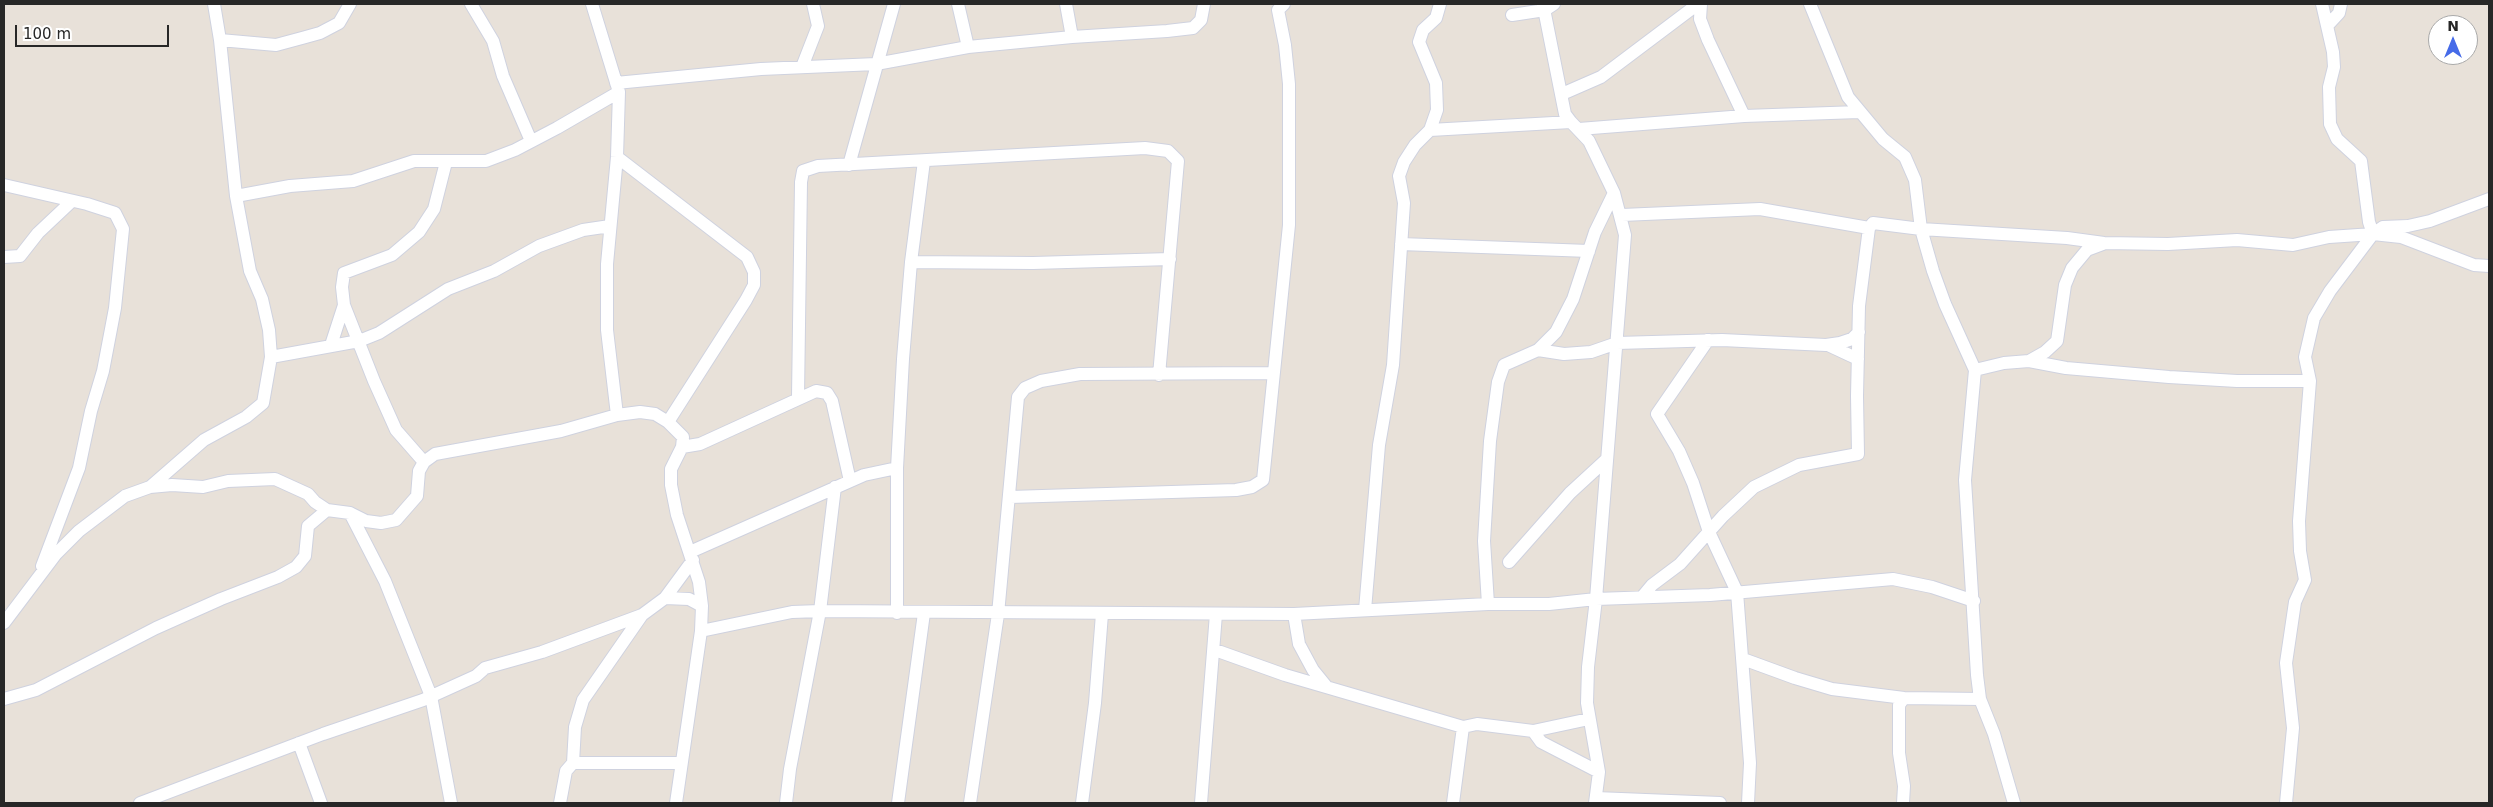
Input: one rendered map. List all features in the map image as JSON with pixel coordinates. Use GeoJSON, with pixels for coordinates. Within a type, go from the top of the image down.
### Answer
{"type":"FeatureCollection","features":[{"type":"Feature","properties":{"kind":"street"},"geometry":{"type":"LineString","coordinates":[[150,487],[204,440],[246,417],[263,403],[271,357],[269,330],[262,299],[250,270],[236,196],[220,40],[214,4]]}},
{"type":"Feature","properties":{"kind":"street"},"geometry":{"type":"LineString","coordinates":[[220,40],[276,45],[302,38],[320,32],[339,22],[350,4]]}},
{"type":"Feature","properties":{"kind":"street"},"geometry":{"type":"LineString","coordinates":[[471,4],[493,41],[507,85],[531,141]]}},
{"type":"Feature","properties":{"kind":"street"},"geometry":{"type":"LineString","coordinates":[[592,4],[617,87],[617,158],[607,264],[607,330],[618,415]]}},
{"type":"Feature","properties":{"kind":"street"},"geometry":{"type":"LineString","coordinates":[[802,67],[818,26],[813,4]]}},
{"type":"Feature","properties":{"kind":"street"},"geometry":{"type":"LineString","coordinates":[[849,165],[894,4]]}},
{"type":"Feature","properties":{"kind":"street"},"geometry":{"type":"LineString","coordinates":[[958,4],[968,47]]}},
{"type":"Feature","properties":{"kind":"street"},"geometry":{"type":"LineString","coordinates":[[1066,4],[1072,37]]}},
{"type":"Feature","properties":{"kind":"street"},"geometry":{"type":"LineString","coordinates":[[236,196],[290,186],[353,181],[414,161],[486,161],[515,150],[531,141],[617,87],[802,67],[876,64],[968,47],[1193,28],[1201,20],[1204,4]]}},
{"type":"Feature","properties":{"kind":"street"},"geometry":{"type":"LineString","coordinates":[[1010,498],[1236,490],[1252,488],[1263,480],[1272,373],[1289,225],[1289,84],[1285,45],[1278,10],[1284,4]]}},
{"type":"Feature","properties":{"kind":"street"},"geometry":{"type":"LineString","coordinates":[[1365,610],[1379,445],[1393,365],[1404,203],[1399,176],[1404,162],[1415,145],[1430,130],[1436,110],[1436,83],[1420,42],[1423,30],[1436,18],[1440,4]]}},
{"type":"Feature","properties":{"kind":"street"},"geometry":{"type":"LineString","coordinates":[[1562,94],[1601,77],[1700,4]]}},
{"type":"Feature","properties":{"kind":"street"},"geometry":{"type":"LineString","coordinates":[[1700,4],[1700,19],[1708,40],[1744,116]]}},
{"type":"Feature","properties":{"kind":"street"},"geometry":{"type":"LineString","coordinates":[[1810,4],[1848,97],[1883,139],[1905,157],[1915,180],[1920,229],[1945,304],[1975,370],[1965,480],[1980,699],[1994,734],[2014,803]]}},
{"type":"Feature","properties":{"kind":"street"},"geometry":{"type":"LineString","coordinates":[[2322,4],[2334,68],[2329,87],[2330,124],[2337,139],[2361,161],[2369,222],[2373,234]]}},
{"type":"Feature","properties":{"kind":"street"},"geometry":{"type":"LineString","coordinates":[[2327,26],[2339,13],[2341,4]]}},
{"type":"Feature","properties":{"kind":"street"},"geometry":{"type":"LineString","coordinates":[[1512,15],[1547,6],[1566,114],[1589,141],[1614,194],[1622,215],[1625,235],[1608,459],[1588,667],[1589,719],[1596,743],[1599,772],[1595,800],[1720,803]]}},
{"type":"Feature","properties":{"kind":"street"},"geometry":{"type":"LineString","coordinates":[[1430,130],[1575,126],[1744,116],[1859,112]]}},
{"type":"Feature","properties":{"kind":"street"},"geometry":{"type":"LineString","coordinates":[[798,397],[799,238],[803,171],[818,166],[1145,148],[1168,151],[1178,161],[1159,374]]}},
{"type":"Feature","properties":{"kind":"street"},"geometry":{"type":"LineString","coordinates":[[617,158],[747,257],[754,272],[754,285],[746,300],[668,422]]}},
{"type":"Feature","properties":{"kind":"street"},"geometry":{"type":"LineString","coordinates":[[897,613],[897,468],[903,359],[911,262],[924,161]]}},
{"type":"Feature","properties":{"kind":"street"},"geometry":{"type":"LineString","coordinates":[[331,345],[344,306],[344,273],[392,255],[419,232],[434,209],[446,162]]}},
{"type":"Feature","properties":{"kind":"street"},"geometry":{"type":"LineString","coordinates":[[4,185],[72,201],[115,214],[123,229],[115,308],[103,371],[91,410],[79,468],[38,578]]}},
{"type":"Feature","properties":{"kind":"street"},"geometry":{"type":"LineString","coordinates":[[1488,604],[1484,541],[1490,441],[1498,382],[1504,365],[1538,350],[1556,332],[1573,299],[1595,232],[1614,194]]}},
{"type":"Feature","properties":{"kind":"street"},"geometry":{"type":"LineString","coordinates":[[2286,803],[2293,728],[2286,663],[2295,602],[2305,580],[2300,551],[2299,521],[2310,381],[2305,357],[2314,318],[2338,279],[2373,234],[2383,227],[2408,226],[2430,221],[2489,199]]}},
{"type":"Feature","properties":{"kind":"street"},"geometry":{"type":"LineString","coordinates":[[4,257],[20,256],[38,233],[72,201]]}},
{"type":"Feature","properties":{"kind":"street"},"geometry":{"type":"LineString","coordinates":[[1622,215],[1760,209],[1868,228]]}},
{"type":"Feature","properties":{"kind":"street"},"geometry":{"type":"LineString","coordinates":[[1642,597],[1652,584],[1680,564],[1754,487],[1799,465],[1858,454],[1859,332],[1868,228],[1873,223],[1920,229],[2067,238],[2104,243],[2168,244],[2237,240],[2293,244],[2329,237],[2373,234],[2401,237],[2474,265],[2489,266]]}},
{"type":"Feature","properties":{"kind":"street"},"geometry":{"type":"LineString","coordinates":[[271,357],[359,341],[379,333],[448,289],[494,271],[539,246],[583,230],[610,226]]}},
{"type":"Feature","properties":{"kind":"street"},"geometry":{"type":"LineString","coordinates":[[2029,362],[2046,352],[2057,341],[2065,286],[2072,268],[2087,250],[2104,243]]}},
{"type":"Feature","properties":{"kind":"street"},"geometry":{"type":"LineString","coordinates":[[1401,244],[1589,251]]}},
{"type":"Feature","properties":{"kind":"street"},"geometry":{"type":"LineString","coordinates":[[911,262],[1033,263],[1170,259]]}},
{"type":"Feature","properties":{"kind":"street"},"geometry":{"type":"LineString","coordinates":[[344,306],[396,430],[424,462]]}},
{"type":"Feature","properties":{"kind":"street"},"geometry":{"type":"LineString","coordinates":[[1538,350],[1564,354],[1590,352],[1617,343],[1708,340],[1826,345],[1852,339],[1859,332]]}},
{"type":"Feature","properties":{"kind":"street"},"geometry":{"type":"LineString","coordinates":[[1708,340],[1657,414],[1679,452],[1693,483],[1709,532],[1737,592],[1750,763],[1748,803]]}},
{"type":"Feature","properties":{"kind":"street"},"geometry":{"type":"LineString","coordinates":[[1826,345],[1858,359]]}},
{"type":"Feature","properties":{"kind":"street"},"geometry":{"type":"LineString","coordinates":[[1975,370],[2004,363],[2029,362],[2066,368],[2169,377],[2237,381],[2310,381]]}},
{"type":"Feature","properties":{"kind":"street"},"geometry":{"type":"LineString","coordinates":[[970,803],[998,614],[1018,397],[1025,388],[1042,381],[1080,374],[1272,373]]}},
{"type":"Feature","properties":{"kind":"street"},"geometry":{"type":"LineString","coordinates":[[4,623],[56,554],[79,531],[125,496],[150,487],[172,485],[203,488],[228,481],[275,479],[308,494],[314,502],[327,510],[350,513],[366,520],[381,523],[396,520],[417,496],[419,472],[424,462],[435,454],[561,431],[618,415],[640,412],[655,414],[668,422],[682,442],[700,444],[816,390],[827,393],[832,401],[850,481]]}},
{"type":"Feature","properties":{"kind":"street"},"geometry":{"type":"LineString","coordinates":[[676,803],[701,631],[702,606],[699,582],[677,515],[671,485],[671,469],[682,442]]}},
{"type":"Feature","properties":{"kind":"street"},"geometry":{"type":"LineString","coordinates":[[1509,562],[1570,493],[1608,459]]}},
{"type":"Feature","properties":{"kind":"street"},"geometry":{"type":"LineString","coordinates":[[140,803],[298,743],[432,696],[476,676],[485,668],[542,652],[642,615],[665,598],[691,556],[864,474],[897,468]]}},
{"type":"Feature","properties":{"kind":"street"},"geometry":{"type":"LineString","coordinates":[[786,803],[790,769],[820,611],[835,487]]}},
{"type":"Feature","properties":{"kind":"street"},"geometry":{"type":"LineString","coordinates":[[4,699],[36,690],[156,628],[221,599],[278,577],[296,566],[304,556],[308,526],[327,510]]}},
{"type":"Feature","properties":{"kind":"street"},"geometry":{"type":"LineString","coordinates":[[350,513],[385,581],[432,696],[451,803]]}},
{"type":"Feature","properties":{"kind":"street"},"geometry":{"type":"LineString","coordinates":[[701,631],[792,612],[1294,614],[1488,604],[1549,604],[1596,599],[1737,592],[1893,579],[1932,587],[1974,601]]}},
{"type":"Feature","properties":{"kind":"street"},"geometry":{"type":"LineString","coordinates":[[665,598],[689,599],[702,606]]}},
{"type":"Feature","properties":{"kind":"street"},"geometry":{"type":"LineString","coordinates":[[898,803],[924,613]]}},
{"type":"Feature","properties":{"kind":"street"},"geometry":{"type":"LineString","coordinates":[[1082,803],[1095,703],[1102,614]]}},
{"type":"Feature","properties":{"kind":"street"},"geometry":{"type":"LineString","coordinates":[[1201,803],[1215,650],[1216,614]]}},
{"type":"Feature","properties":{"kind":"street"},"geometry":{"type":"LineString","coordinates":[[1294,614],[1299,644],[1313,670],[1326,686]]}},
{"type":"Feature","properties":{"kind":"street"},"geometry":{"type":"LineString","coordinates":[[560,803],[566,771],[573,763],[575,727],[583,700],[642,615]]}},
{"type":"Feature","properties":{"kind":"street"},"geometry":{"type":"LineString","coordinates":[[1215,650],[1285,675],[1464,727],[1477,724],[1532,731],[1589,719]]}},
{"type":"Feature","properties":{"kind":"street"},"geometry":{"type":"LineString","coordinates":[[1743,658],[1795,678],[1832,689],[1904,698],[1980,699]]}},
{"type":"Feature","properties":{"kind":"street"},"geometry":{"type":"LineString","coordinates":[[1903,803],[1904,786],[1899,753],[1899,705],[1904,698]]}},
{"type":"Feature","properties":{"kind":"street"},"geometry":{"type":"LineString","coordinates":[[1453,803],[1464,727]]}},
{"type":"Feature","properties":{"kind":"street"},"geometry":{"type":"LineString","coordinates":[[1532,731],[1540,742],[1599,772]]}},
{"type":"Feature","properties":{"kind":"street"},"geometry":{"type":"LineString","coordinates":[[298,743],[321,803]]}},
{"type":"Feature","properties":{"kind":"street"},"geometry":{"type":"LineString","coordinates":[[573,763],[681,763]]}}]}
